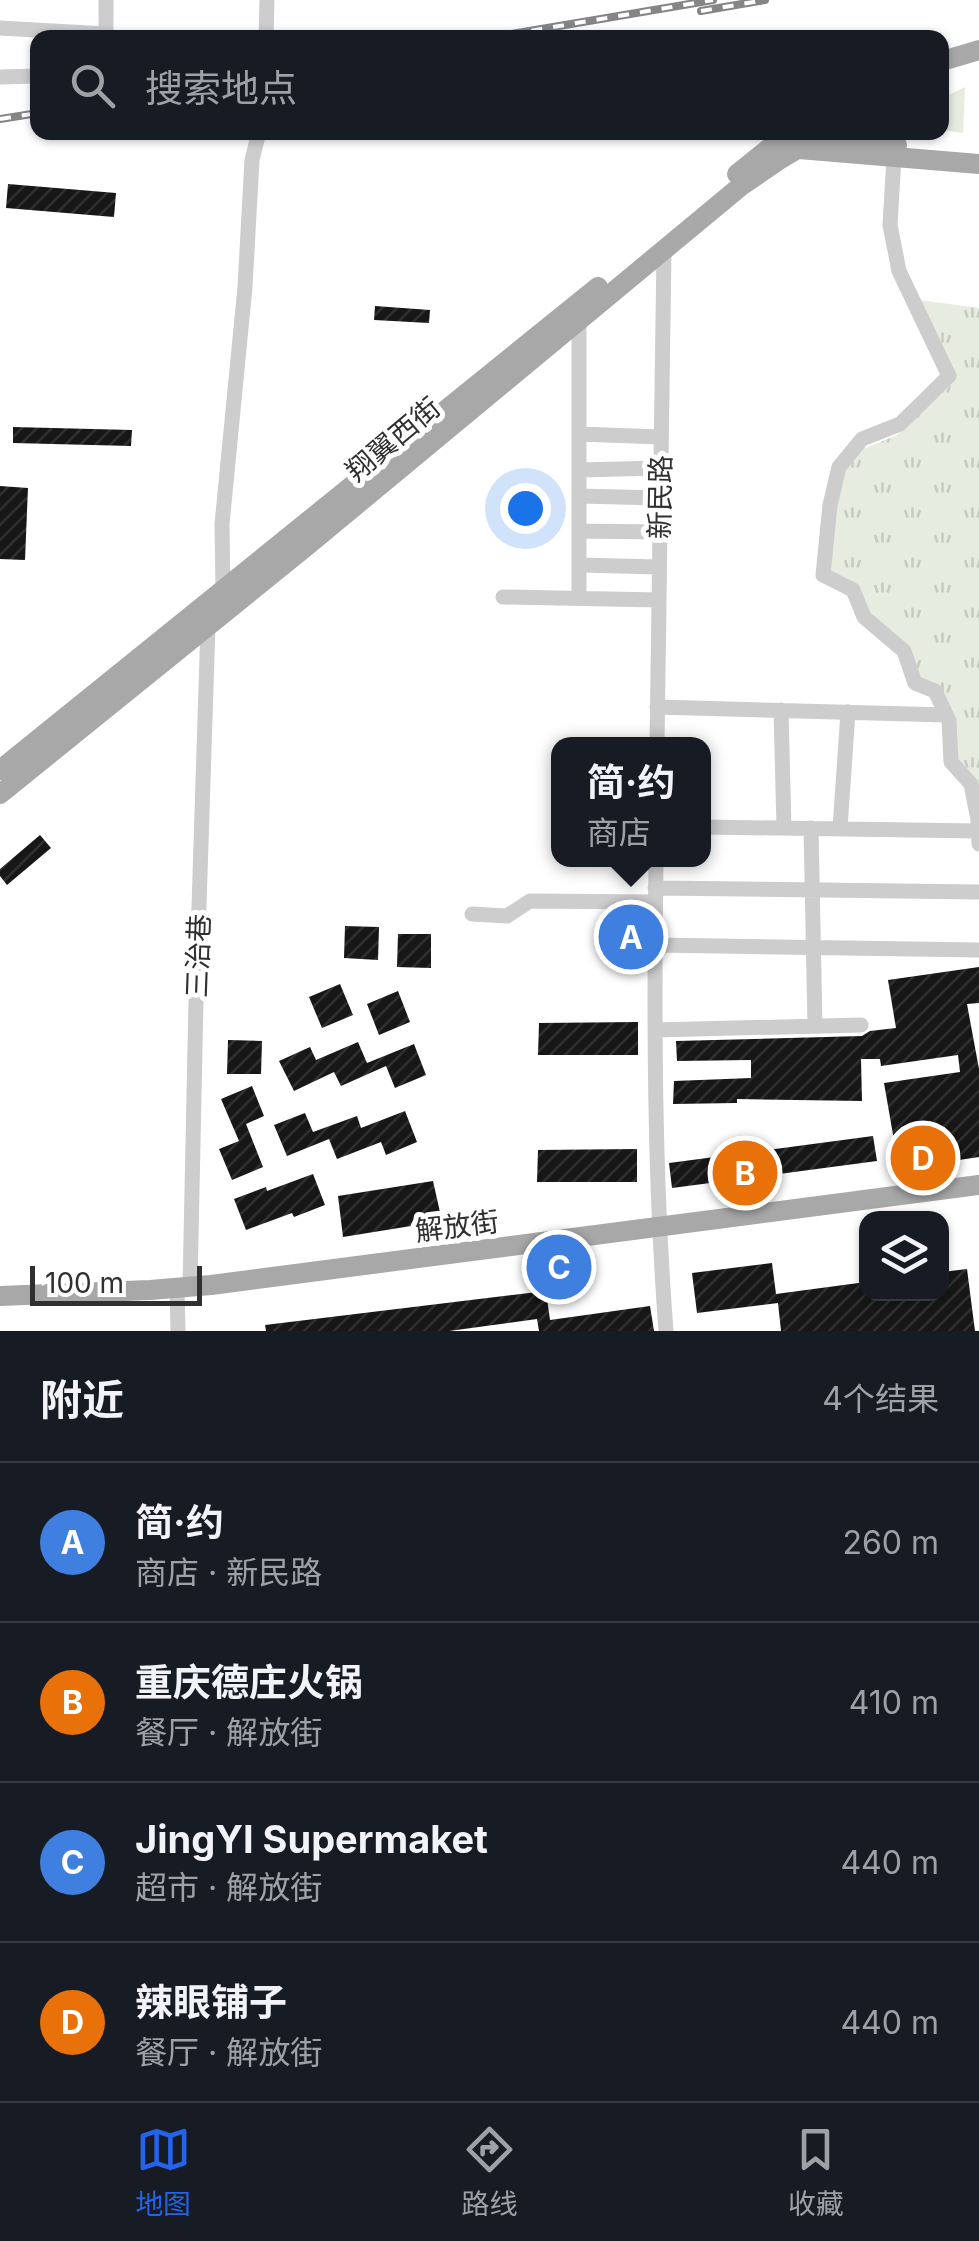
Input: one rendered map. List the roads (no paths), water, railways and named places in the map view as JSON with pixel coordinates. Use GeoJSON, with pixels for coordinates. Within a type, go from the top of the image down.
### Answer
{"type":"FeatureCollection","features":[{"type":"Feature","properties":{"kind":"main road"},"geometry":{"type":"LineString","coordinates":[[949,59],[979,50]]}},
{"type":"Feature","properties":{"kind":"main road"},"geometry":{"type":"LineString","coordinates":[[949,72],[979,64]]}},
{"type":"Feature","properties":{"kind":"main road"},"geometry":{"type":"LineString","coordinates":[[868,140],[979,152]]}},
{"type":"Feature","properties":{"kind":"main road"},"geometry":{"type":"LineString","coordinates":[[797,141],[894,157],[979,164]]}},
{"type":"Feature","properties":{"kind":"main road","name":"翔翼西街"},"geometry":{"type":"LineString","coordinates":[[0,770],[772,146],[797,141]]}},
{"type":"Feature","properties":{"kind":"main road","name":"翔翼西街"},"geometry":{"type":"LineString","coordinates":[[0,794],[797,141]]}},
{"type":"Feature","properties":{"kind":"main road","name":"解放街"},"geometry":{"type":"LineString","coordinates":[[0,1296],[181,1291],[658,1232],[979,1186]]}},
{"type":"Feature","properties":{"kind":"main road"},"geometry":{"type":"LineString","coordinates":[[658,1232],[979,1196]]}},
{"type":"Feature","properties":{"kind":"main road"},"geometry":{"type":"LineString","coordinates":[[0,1304],[181,1291]]}},
{"type":"Feature","properties":{"kind":"street"},"geometry":{"type":"LineString","coordinates":[[106,0],[106,30]]}},
{"type":"Feature","properties":{"kind":"street"},"geometry":{"type":"LineString","coordinates":[[266,30],[267,0]]}},
{"type":"Feature","properties":{"kind":"street"},"geometry":{"type":"LineString","coordinates":[[0,28],[35,30]]}},
{"type":"Feature","properties":{"kind":"street"},"geometry":{"type":"LineString","coordinates":[[0,77],[30,76]]}},
{"type":"Feature","properties":{"kind":"street"},"geometry":{"type":"LineString","coordinates":[[223,590],[222,524],[256,140]]}},
{"type":"Feature","properties":{"kind":"street"},"geometry":{"type":"LineString","coordinates":[[894,157],[890,225],[899,271],[949,376],[900,424],[862,439],[840,467],[830,505],[823,575],[854,590],[864,618],[904,651],[915,683],[935,691],[950,721],[951,762],[971,784],[979,844]]}},
{"type":"Feature","properties":{"kind":"street","name":"新民路"},"geometry":{"type":"LineString","coordinates":[[657,737],[664,250]]}},
{"type":"Feature","properties":{"kind":"street"},"geometry":{"type":"LineString","coordinates":[[579,320],[579,598]]}},
{"type":"Feature","properties":{"kind":"street"},"geometry":{"type":"LineString","coordinates":[[579,434],[662,437]]}},
{"type":"Feature","properties":{"kind":"street"},"geometry":{"type":"LineString","coordinates":[[579,470],[661,468]]}},
{"type":"Feature","properties":{"kind":"street"},"geometry":{"type":"LineString","coordinates":[[579,496],[660,498]]}},
{"type":"Feature","properties":{"kind":"street"},"geometry":{"type":"LineString","coordinates":[[579,531],[660,532]]}},
{"type":"Feature","properties":{"kind":"street"},"geometry":{"type":"LineString","coordinates":[[579,566],[659,567]]}},
{"type":"Feature","properties":{"kind":"street"},"geometry":{"type":"LineString","coordinates":[[503,597],[658,600]]}},
{"type":"Feature","properties":{"kind":"street","name":"三治巷"},"geometry":{"type":"LineString","coordinates":[[178,1331],[208,625]]}},
{"type":"Feature","properties":{"kind":"street"},"geometry":{"type":"LineString","coordinates":[[658,707],[946,714]]}},
{"type":"Feature","properties":{"kind":"street"},"geometry":{"type":"LineString","coordinates":[[781,710],[784,828]]}},
{"type":"Feature","properties":{"kind":"street"},"geometry":{"type":"LineString","coordinates":[[840,828],[848,712]]}},
{"type":"Feature","properties":{"kind":"street"},"geometry":{"type":"LineString","coordinates":[[711,827],[978,831]]}},
{"type":"Feature","properties":{"kind":"street"},"geometry":{"type":"LineString","coordinates":[[812,828],[815,1026]]}},
{"type":"Feature","properties":{"kind":"street"},"geometry":{"type":"LineString","coordinates":[[656,867],[658,1232],[666,1331]]}},
{"type":"Feature","properties":{"kind":"street"},"geometry":{"type":"LineString","coordinates":[[472,914],[507,916],[530,900],[812,890],[979,892]]}},
{"type":"Feature","properties":{"kind":"street"},"geometry":{"type":"LineString","coordinates":[[655,944],[979,950]]}},
{"type":"Feature","properties":{"kind":"street"},"geometry":{"type":"LineString","coordinates":[[656,1030],[861,1025]]}},
{"type":"Feature","properties":{"kind":"railway"},"geometry":{"type":"LineString","coordinates":[[535,30],[713,0]]}},
{"type":"Feature","properties":{"kind":"railway"},"geometry":{"type":"LineString","coordinates":[[701,11],[765,0]]}},
{"type":"Feature","properties":{"kind":"railway"},"geometry":{"type":"LineString","coordinates":[[0,119],[30,114]]}},
{"type":"Feature","properties":{"kind":"place","name":"简·约"},"geometry":{"type":"Point","coordinates":[631,937]}},
{"type":"Feature","properties":{"kind":"place","name":"辣眼铺子"},"geometry":{"type":"Point","coordinates":[923,1158]}},
{"type":"Feature","properties":{"kind":"place","name":"重庆德庄火锅"},"geometry":{"type":"Point","coordinates":[745,1173]}},
{"type":"Feature","properties":{"kind":"place","name":"JingYI Supermaket"},"geometry":{"type":"Point","coordinates":[559,1267]}}]}
